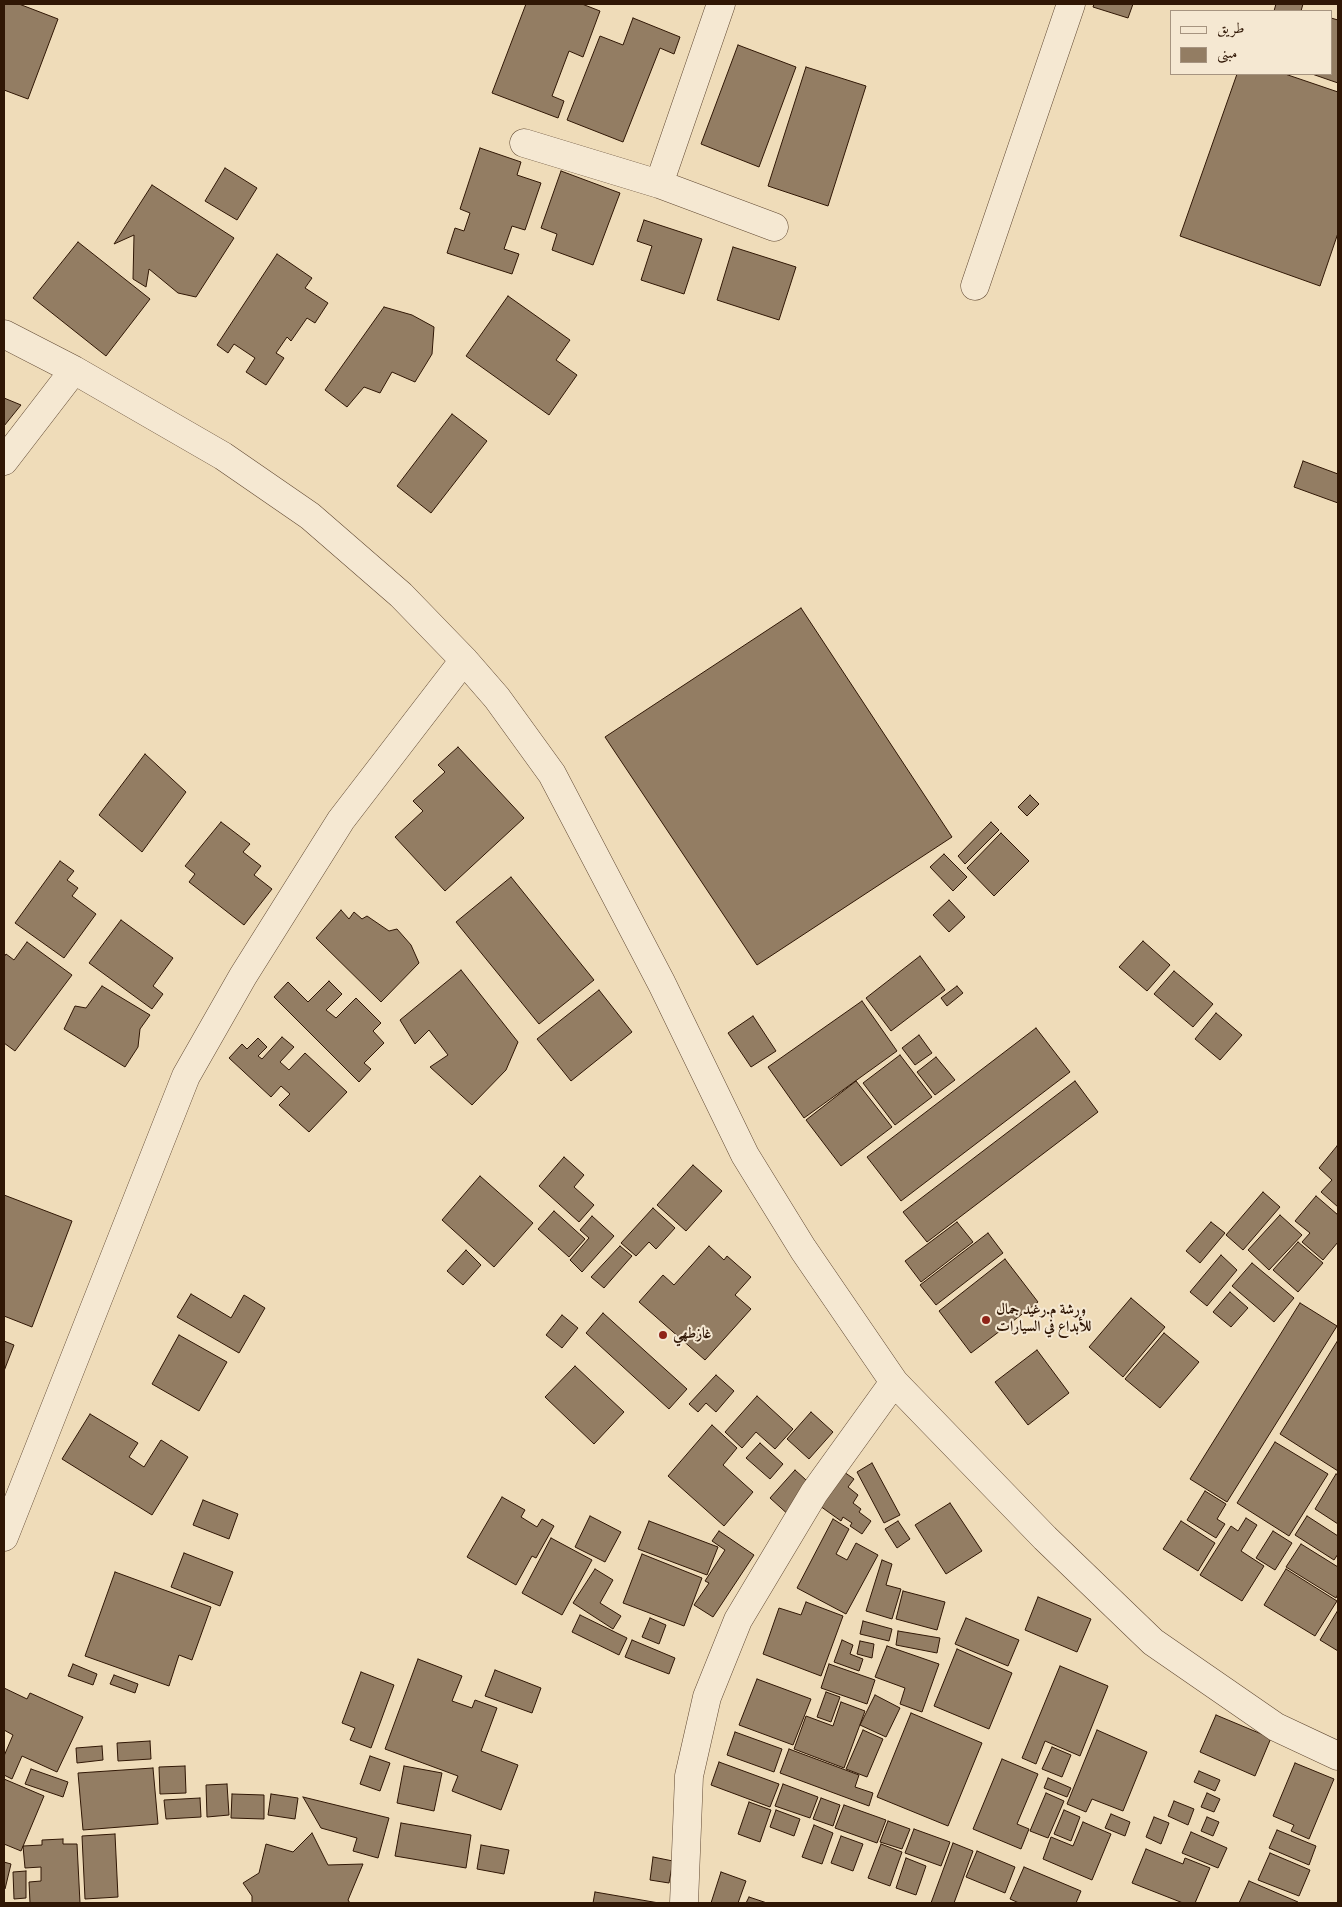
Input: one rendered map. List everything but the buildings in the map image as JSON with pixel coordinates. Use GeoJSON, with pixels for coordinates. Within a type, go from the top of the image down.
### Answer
{"type":"FeatureCollection","features":[{"type":"Feature","properties":{"kind":"street"},"geometry":{"type":"LineString","coordinates":[[659,184],[721,4]]}},
{"type":"Feature","properties":{"kind":"street"},"geometry":{"type":"LineString","coordinates":[[975,286],[1071,4]]}},
{"type":"Feature","properties":{"kind":"street"},"geometry":{"type":"LineString","coordinates":[[524,144],[659,184],[774,227]]}},
{"type":"Feature","properties":{"kind":"street"},"geometry":{"type":"LineString","coordinates":[[4,334],[74,370],[223,456],[310,516],[401,596],[464,660],[497,698],[552,774],[662,984],[745,1155],[803,1249],[894,1382],[1045,1538],[1153,1642],[1276,1727],[1338,1756]]}},
{"type":"Feature","properties":{"kind":"street"},"geometry":{"type":"LineString","coordinates":[[4,461],[74,370]]}},
{"type":"Feature","properties":{"kind":"street"},"geometry":{"type":"LineString","coordinates":[[4,1537],[186,1076],[242,976],[341,820],[464,660]]}},
{"type":"Feature","properties":{"kind":"street"},"geometry":{"type":"LineString","coordinates":[[684,1903],[689,1776],[707,1698],[738,1620],[814,1493],[894,1382]]}},
{"type":"Feature","properties":{"kind":"place","name":"ورشة م.رغيد جمال للأبداع في السيارات"},"geometry":{"type":"Point","coordinates":[986,1320]}},
{"type":"Feature","properties":{"kind":"place","name":"غازطهي"},"geometry":{"type":"Point","coordinates":[663,1335]}}]}
